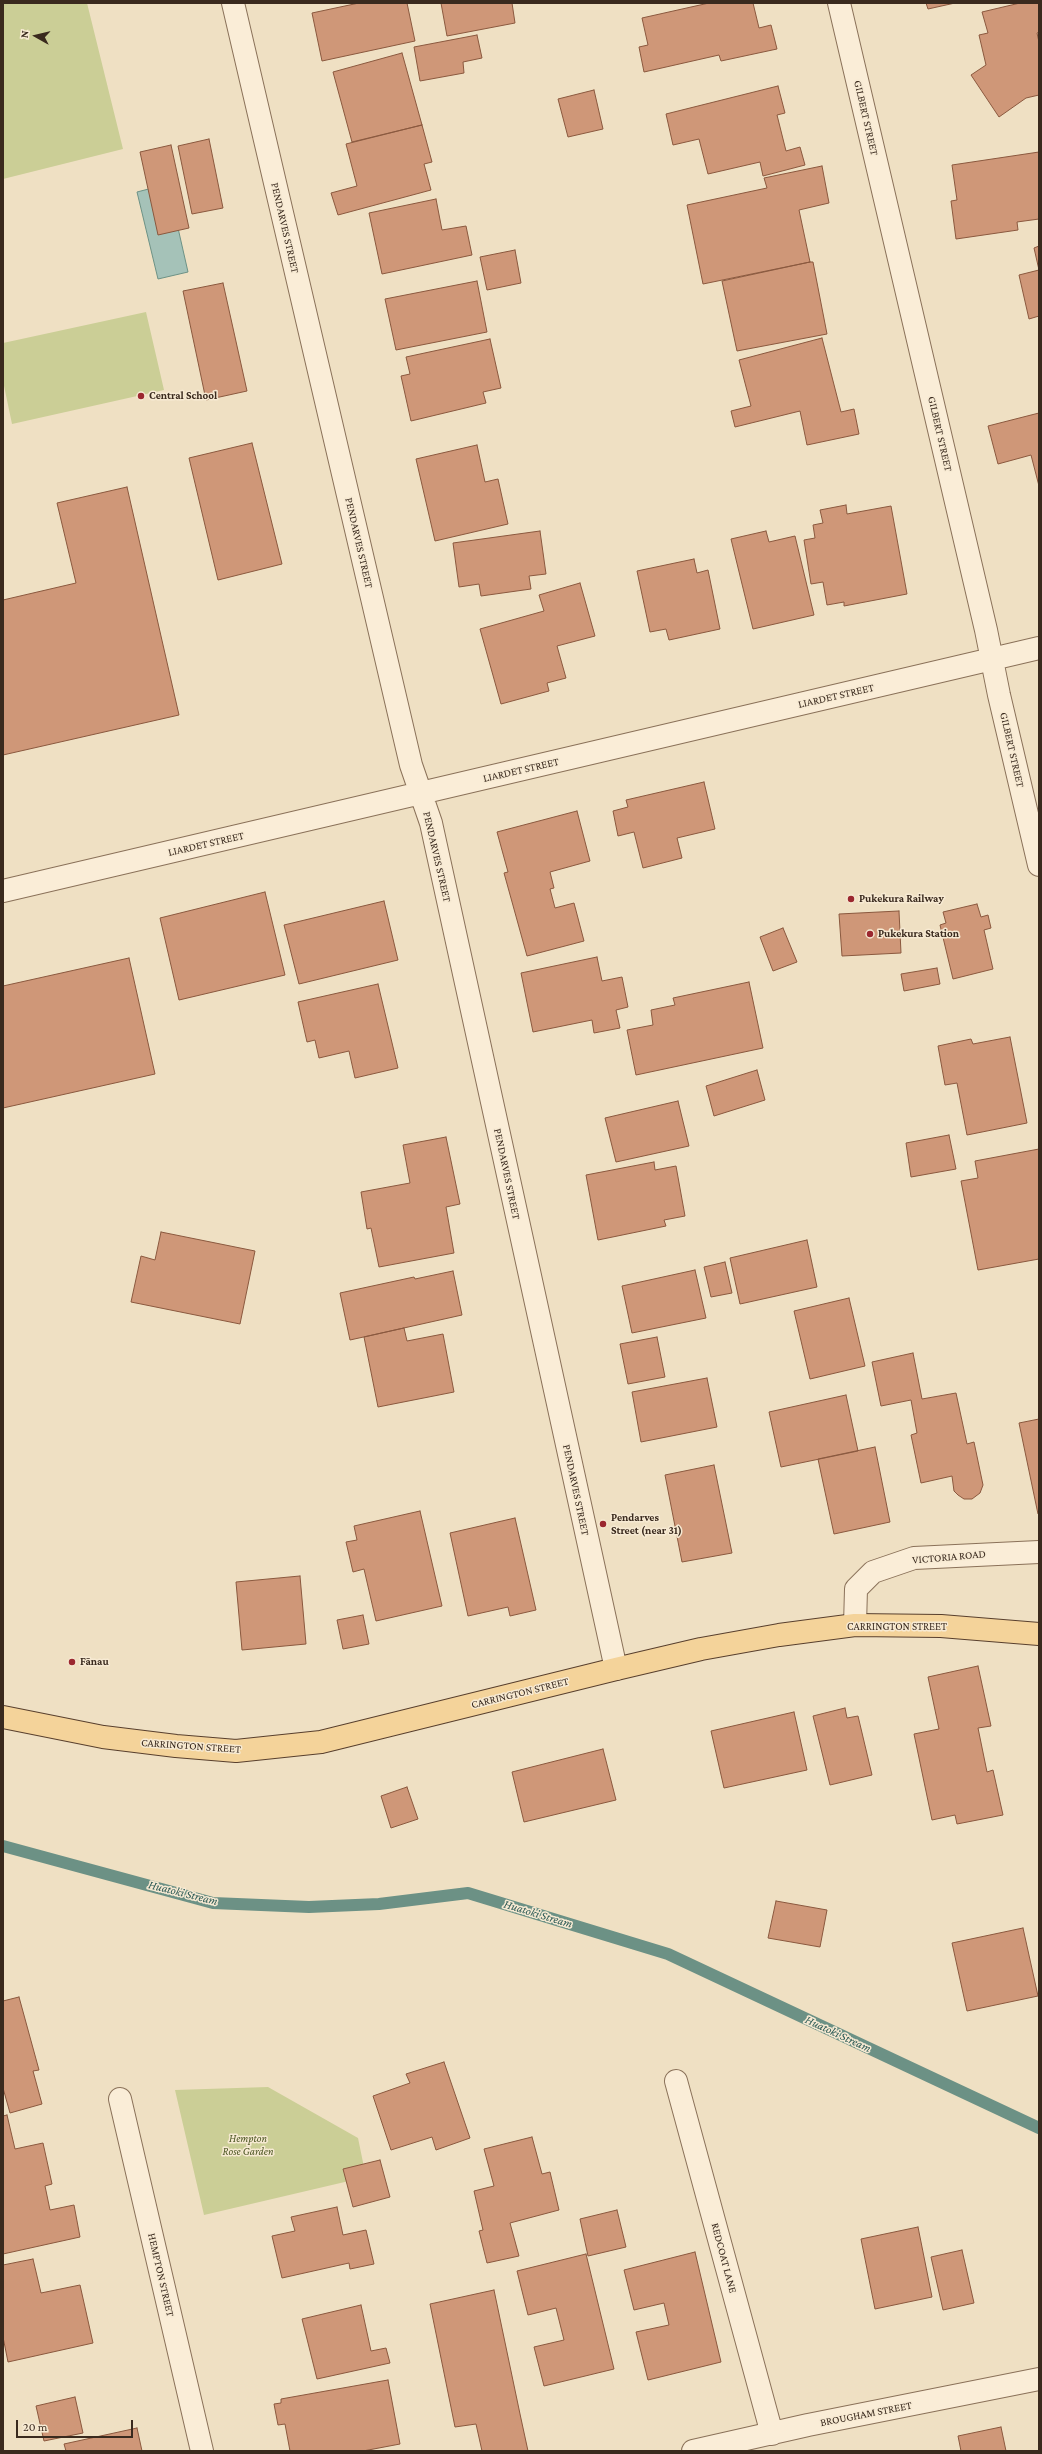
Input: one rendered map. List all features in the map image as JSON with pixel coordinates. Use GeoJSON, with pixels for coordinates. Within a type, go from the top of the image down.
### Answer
{"type":"FeatureCollection","features":[{"type":"Feature","properties":{"kind":"main road","name":"CARRINGTON STREET"},"geometry":{"type":"LineString","coordinates":[[3,1717],[103,1737],[176,1746],[236,1751],[321,1742],[701,1649],[779,1635],[855,1625],[941,1626],[1039,1634]]}},
{"type":"Feature","properties":{"kind":"street","name":"PENDARVES STREET"},"geometry":{"type":"LineString","coordinates":[[233,3],[411,765],[431,822],[616,1669]]}},
{"type":"Feature","properties":{"kind":"street","name":"GILBERT STREET"},"geometry":{"type":"LineString","coordinates":[[839,3],[986,630],[991,659],[1039,865]]}},
{"type":"Feature","properties":{"kind":"street","name":"LIARDET STREET"},"geometry":{"type":"LineString","coordinates":[[3,891],[1039,648]]}},
{"type":"Feature","properties":{"kind":"street","name":"VICTORIA ROAD"},"geometry":{"type":"LineString","coordinates":[[855,1625],[856,1589],[873,1572],[914,1558],[1039,1552]]}},
{"type":"Feature","properties":{"kind":"street","name":"REDCOAT LANE"},"geometry":{"type":"LineString","coordinates":[[676,2081],[772,2434]]}},
{"type":"Feature","properties":{"kind":"street","name":"HEMPTON STREET"},"geometry":{"type":"LineString","coordinates":[[120,2099],[202,2451]]}},
{"type":"Feature","properties":{"kind":"street","name":"BROUGHAM STREET"},"geometry":{"type":"LineString","coordinates":[[693,2451],[1039,2379]]}},
{"type":"Feature","properties":{"kind":"green space"},"geometry":{"type":"Polygon","coordinates":[[[3,3],[87,3],[123,149],[3,179],[3,3]]]}},
{"type":"Feature","properties":{"kind":"green space"},"geometry":{"type":"Polygon","coordinates":[[[146,312],[164,390],[12,424],[3,381],[3,343],[146,312]]]}},
{"type":"Feature","properties":{"kind":"green space","name":"Hempton Rose Garden"},"geometry":{"type":"Polygon","coordinates":[[[268,2087],[358,2138],[366,2177],[204,2215],[175,2090],[268,2087]]]}},
{"type":"Feature","properties":{"kind":"water"},"geometry":{"type":"Polygon","coordinates":[[[168,184],[188,272],[158,279],[137,192],[168,184]]]}},
{"type":"Feature","properties":{"kind":"building"},"geometry":{"type":"Polygon","coordinates":[[[359,3],[407,3],[415,41],[322,61],[312,13],[359,3]]]}},
{"type":"Feature","properties":{"kind":"building"},"geometry":{"type":"Polygon","coordinates":[[[441,3],[512,3],[515,23],[447,36],[441,3]]]}},
{"type":"Feature","properties":{"kind":"building"},"geometry":{"type":"Polygon","coordinates":[[[709,3],[753,3],[759,28],[771,25],[777,49],[721,61],[719,55],[644,72],[639,47],[648,45],[642,18],[709,3]]]}},
{"type":"Feature","properties":{"kind":"building"},"geometry":{"type":"Polygon","coordinates":[[[926,3],[955,3],[928,9],[926,3]]]}},
{"type":"Feature","properties":{"kind":"building"},"geometry":{"type":"Polygon","coordinates":[[[1020,3],[1039,3],[1039,32],[1037,33],[1039,42],[1039,95],[1026,98],[999,117],[971,75],[986,65],[979,35],[988,33],[982,12],[1020,3]]]}},
{"type":"Feature","properties":{"kind":"building"},"geometry":{"type":"Polygon","coordinates":[[[477,35],[482,58],[463,62],[464,73],[420,81],[414,47],[477,35]]]}},
{"type":"Feature","properties":{"kind":"building"},"geometry":{"type":"Polygon","coordinates":[[[402,53],[422,125],[352,142],[333,72],[402,53]]]}},
{"type":"Feature","properties":{"kind":"building"},"geometry":{"type":"Polygon","coordinates":[[[778,86],[785,113],[777,115],[786,151],[800,147],[805,165],[763,176],[760,162],[708,174],[699,139],[673,145],[666,114],[778,86]]]}},
{"type":"Feature","properties":{"kind":"building"},"geometry":{"type":"Polygon","coordinates":[[[594,90],[603,129],[568,137],[558,99],[594,90]]]}},
{"type":"Feature","properties":{"kind":"building"},"geometry":{"type":"Polygon","coordinates":[[[422,125],[432,162],[424,164],[431,190],[338,215],[331,193],[357,186],[346,144],[422,125]]]}},
{"type":"Feature","properties":{"kind":"building"},"geometry":{"type":"Polygon","coordinates":[[[209,139],[223,208],[192,214],[178,146],[209,139]]]}},
{"type":"Feature","properties":{"kind":"building"},"geometry":{"type":"Polygon","coordinates":[[[171,145],[189,228],[158,235],[140,152],[171,145]]]}},
{"type":"Feature","properties":{"kind":"building"},"geometry":{"type":"Polygon","coordinates":[[[1039,152],[1039,219],[1017,222],[1018,230],[956,239],[951,201],[957,200],[952,165],[1039,152]]]}},
{"type":"Feature","properties":{"kind":"building"},"geometry":{"type":"Polygon","coordinates":[[[822,166],[829,203],[799,210],[810,262],[703,284],[687,205],[767,188],[764,178],[822,166]]]}},
{"type":"Feature","properties":{"kind":"building"},"geometry":{"type":"Polygon","coordinates":[[[436,199],[442,230],[466,226],[472,255],[382,274],[369,213],[436,199]]]}},
{"type":"Feature","properties":{"kind":"building"},"geometry":{"type":"Polygon","coordinates":[[[1039,246],[1039,270],[1034,248],[1039,246]]]}},
{"type":"Feature","properties":{"kind":"building"},"geometry":{"type":"Polygon","coordinates":[[[515,250],[521,283],[487,290],[480,257],[515,250]]]}},
{"type":"Feature","properties":{"kind":"building"},"geometry":{"type":"Polygon","coordinates":[[[813,262],[827,334],[737,351],[722,281],[813,262]]]}},
{"type":"Feature","properties":{"kind":"building"},"geometry":{"type":"Polygon","coordinates":[[[1039,270],[1039,316],[1029,319],[1019,275],[1039,270]]]}},
{"type":"Feature","properties":{"kind":"building"},"geometry":{"type":"Polygon","coordinates":[[[477,281],[487,332],[396,350],[385,299],[477,281]]]}},
{"type":"Feature","properties":{"kind":"building"},"geometry":{"type":"Polygon","coordinates":[[[223,283],[247,391],[206,400],[183,291],[223,283]]]}},
{"type":"Feature","properties":{"kind":"building"},"geometry":{"type":"Polygon","coordinates":[[[822,338],[841,412],[854,409],[859,434],[807,445],[800,411],[735,427],[731,411],[751,406],[739,360],[822,338]]]}},
{"type":"Feature","properties":{"kind":"building"},"geometry":{"type":"Polygon","coordinates":[[[490,339],[501,388],[483,392],[486,403],[411,421],[401,376],[410,374],[406,357],[490,339]]]}},
{"type":"Feature","properties":{"kind":"building"},"geometry":{"type":"Polygon","coordinates":[[[1039,413],[1039,486],[1031,455],[998,464],[988,426],[1039,413]]]}},
{"type":"Feature","properties":{"kind":"building"},"geometry":{"type":"Polygon","coordinates":[[[252,443],[282,564],[218,580],[189,458],[252,443]]]}},
{"type":"Feature","properties":{"kind":"building"},"geometry":{"type":"Polygon","coordinates":[[[477,445],[485,482],[498,479],[508,524],[435,541],[416,459],[477,445]]]}},
{"type":"Feature","properties":{"kind":"building"},"geometry":{"type":"Polygon","coordinates":[[[127,487],[179,715],[3,755],[3,600],[76,583],[57,503],[127,487]]]}},
{"type":"Feature","properties":{"kind":"building"},"geometry":{"type":"Polygon","coordinates":[[[846,505],[847,514],[891,506],[907,594],[844,606],[844,602],[827,605],[823,582],[811,584],[804,540],[815,538],[813,525],[823,523],[820,510],[846,505]]]}},
{"type":"Feature","properties":{"kind":"building"},"geometry":{"type":"Polygon","coordinates":[[[540,531],[546,574],[529,576],[531,589],[481,596],[479,584],[459,587],[453,543],[540,531]]]}},
{"type":"Feature","properties":{"kind":"building"},"geometry":{"type":"Polygon","coordinates":[[[766,531],[769,542],[795,536],[814,615],[753,629],[731,539],[766,531]]]}},
{"type":"Feature","properties":{"kind":"building"},"geometry":{"type":"Polygon","coordinates":[[[694,559],[697,573],[708,570],[720,629],[669,640],[666,629],[650,632],[637,571],[694,559]]]}},
{"type":"Feature","properties":{"kind":"building"},"geometry":{"type":"Polygon","coordinates":[[[580,583],[595,636],[557,646],[566,678],[547,683],[549,691],[501,704],[480,629],[544,611],[539,595],[580,583]]]}},
{"type":"Feature","properties":{"kind":"building"},"geometry":{"type":"Polygon","coordinates":[[[704,782],[715,829],[677,838],[682,858],[643,868],[634,832],[618,836],[613,811],[628,807],[626,800],[704,782]]]}},
{"type":"Feature","properties":{"kind":"building"},"geometry":{"type":"Polygon","coordinates":[[[577,811],[590,861],[550,872],[554,888],[550,889],[555,908],[574,903],[584,941],[527,956],[504,873],[508,872],[497,832],[577,811]]]}},
{"type":"Feature","properties":{"kind":"building"},"geometry":{"type":"Polygon","coordinates":[[[265,892],[285,975],[179,1000],[160,918],[265,892]]]}},
{"type":"Feature","properties":{"kind":"building"},"geometry":{"type":"Polygon","coordinates":[[[384,901],[398,960],[299,984],[284,925],[384,901]]]}},
{"type":"Feature","properties":{"kind":"building"},"geometry":{"type":"Polygon","coordinates":[[[977,904],[981,917],[988,915],[991,928],[984,930],[993,969],[953,979],[940,925],[946,923],[943,912],[977,904]]]}},
{"type":"Feature","properties":{"kind":"building","name":"Pukekura Station"},"geometry":{"type":"Polygon","coordinates":[[[899,911],[901,953],[842,956],[839,914],[899,911]]]}},
{"type":"Feature","properties":{"kind":"building"},"geometry":{"type":"Polygon","coordinates":[[[783,928],[797,962],[773,971],[760,937],[783,928]]]}},
{"type":"Feature","properties":{"kind":"building"},"geometry":{"type":"Polygon","coordinates":[[[597,957],[602,981],[622,977],[628,1007],[616,1010],[620,1028],[594,1033],[592,1020],[533,1032],[521,973],[597,957]]]}},
{"type":"Feature","properties":{"kind":"building"},"geometry":{"type":"Polygon","coordinates":[[[129,958],[155,1074],[3,1108],[3,986],[129,958]]]}},
{"type":"Feature","properties":{"kind":"building"},"geometry":{"type":"Polygon","coordinates":[[[937,968],[940,984],[904,991],[901,974],[937,968]]]}},
{"type":"Feature","properties":{"kind":"building"},"geometry":{"type":"Polygon","coordinates":[[[749,982],[763,1048],[636,1075],[627,1030],[653,1025],[651,1010],[675,1005],[673,998],[749,982]]]}},
{"type":"Feature","properties":{"kind":"building"},"geometry":{"type":"Polygon","coordinates":[[[378,984],[398,1068],[355,1078],[349,1051],[319,1058],[315,1040],[307,1042],[298,1002],[378,984]]]}},
{"type":"Feature","properties":{"kind":"building"},"geometry":{"type":"Polygon","coordinates":[[[1010,1037],[1027,1123],[967,1135],[957,1083],[945,1085],[938,1046],[971,1039],[973,1044],[1010,1037]]]}},
{"type":"Feature","properties":{"kind":"building"},"geometry":{"type":"Polygon","coordinates":[[[757,1070],[765,1100],[714,1116],[706,1086],[757,1070]]]}},
{"type":"Feature","properties":{"kind":"building"},"geometry":{"type":"Polygon","coordinates":[[[678,1101],[689,1146],[616,1162],[605,1118],[678,1101]]]}},
{"type":"Feature","properties":{"kind":"building"},"geometry":{"type":"Polygon","coordinates":[[[949,1135],[956,1169],[911,1177],[906,1143],[949,1135]]]}},
{"type":"Feature","properties":{"kind":"building"},"geometry":{"type":"Polygon","coordinates":[[[446,1137],[460,1204],[446,1207],[454,1253],[379,1267],[371,1228],[367,1229],[361,1192],[410,1183],[403,1145],[446,1137]]]}},
{"type":"Feature","properties":{"kind":"building"},"geometry":{"type":"Polygon","coordinates":[[[1039,1149],[1039,1259],[978,1270],[961,1181],[978,1178],[975,1161],[1039,1149]]]}},
{"type":"Feature","properties":{"kind":"building"},"geometry":{"type":"Polygon","coordinates":[[[654,1162],[655,1170],[676,1166],[685,1216],[664,1220],[666,1226],[598,1240],[586,1175],[654,1162]]]}},
{"type":"Feature","properties":{"kind":"building"},"geometry":{"type":"Polygon","coordinates":[[[161,1232],[255,1251],[240,1324],[131,1302],[141,1256],[155,1260],[161,1232]]]}},
{"type":"Feature","properties":{"kind":"building"},"geometry":{"type":"Polygon","coordinates":[[[807,1240],[817,1287],[740,1304],[730,1258],[807,1240]]]}},
{"type":"Feature","properties":{"kind":"building"},"geometry":{"type":"Polygon","coordinates":[[[725,1262],[732,1293],[711,1297],[704,1267],[725,1262]]]}},
{"type":"Feature","properties":{"kind":"building"},"geometry":{"type":"Polygon","coordinates":[[[695,1270],[706,1318],[632,1333],[622,1286],[695,1270]]]}},
{"type":"Feature","properties":{"kind":"building"},"geometry":{"type":"Polygon","coordinates":[[[453,1271],[462,1315],[350,1340],[340,1293],[414,1277],[415,1279],[453,1271]]]}},
{"type":"Feature","properties":{"kind":"building"},"geometry":{"type":"Polygon","coordinates":[[[849,1298],[865,1366],[810,1379],[794,1311],[849,1298]]]}},
{"type":"Feature","properties":{"kind":"building"},"geometry":{"type":"Polygon","coordinates":[[[404,1328],[407,1341],[443,1334],[454,1392],[378,1407],[364,1337],[404,1328]]]}},
{"type":"Feature","properties":{"kind":"building"},"geometry":{"type":"Polygon","coordinates":[[[657,1337],[665,1377],[628,1384],[620,1344],[657,1337]]]}},
{"type":"Feature","properties":{"kind":"building"},"geometry":{"type":"Polygon","coordinates":[[[913,1353],[922,1399],[956,1393],[967,1444],[974,1442],[983,1485],[980,1493],[972,1499],[964,1499],[954,1491],[952,1476],[921,1483],[911,1435],[917,1433],[911,1400],[881,1406],[872,1362],[913,1353]]]}},
{"type":"Feature","properties":{"kind":"building"},"geometry":{"type":"Polygon","coordinates":[[[707,1378],[717,1427],[641,1442],[632,1392],[707,1378]]]}},
{"type":"Feature","properties":{"kind":"building"},"geometry":{"type":"Polygon","coordinates":[[[846,1395],[858,1451],[781,1467],[769,1412],[846,1395]]]}},
{"type":"Feature","properties":{"kind":"building"},"geometry":{"type":"Polygon","coordinates":[[[1039,1419],[1039,1514],[1038,1514],[1019,1423],[1039,1419]]]}},
{"type":"Feature","properties":{"kind":"building"},"geometry":{"type":"Polygon","coordinates":[[[875,1447],[890,1522],[834,1534],[818,1459],[875,1447]]]}},
{"type":"Feature","properties":{"kind":"building"},"geometry":{"type":"Polygon","coordinates":[[[714,1465],[732,1553],[682,1562],[665,1475],[714,1465]]]}},
{"type":"Feature","properties":{"kind":"building"},"geometry":{"type":"Polygon","coordinates":[[[420,1511],[442,1606],[376,1621],[364,1569],[353,1572],[346,1542],[357,1540],[354,1526],[420,1511]]]}},
{"type":"Feature","properties":{"kind":"building"},"geometry":{"type":"Polygon","coordinates":[[[515,1518],[536,1610],[510,1616],[508,1607],[468,1616],[450,1533],[515,1518]]]}},
{"type":"Feature","properties":{"kind":"building"},"geometry":{"type":"Polygon","coordinates":[[[300,1576],[306,1644],[242,1650],[236,1582],[300,1576]]]}},
{"type":"Feature","properties":{"kind":"building"},"geometry":{"type":"Polygon","coordinates":[[[363,1615],[369,1644],[343,1649],[337,1620],[363,1615]]]}},
{"type":"Feature","properties":{"kind":"building"},"geometry":{"type":"Polygon","coordinates":[[[978,1666],[991,1726],[978,1728],[987,1772],[993,1770],[1003,1815],[957,1824],[955,1815],[932,1820],[914,1734],[939,1729],[928,1677],[978,1666]]]}},
{"type":"Feature","properties":{"kind":"building"},"geometry":{"type":"Polygon","coordinates":[[[845,1708],[847,1718],[858,1716],[872,1775],[830,1785],[813,1716],[845,1708]]]}},
{"type":"Feature","properties":{"kind":"building"},"geometry":{"type":"Polygon","coordinates":[[[794,1712],[807,1770],[724,1788],[711,1731],[794,1712]]]}},
{"type":"Feature","properties":{"kind":"building"},"geometry":{"type":"Polygon","coordinates":[[[603,1749],[616,1800],[524,1822],[512,1772],[603,1749]]]}},
{"type":"Feature","properties":{"kind":"building"},"geometry":{"type":"Polygon","coordinates":[[[407,1787],[418,1819],[391,1828],[381,1796],[407,1787]]]}},
{"type":"Feature","properties":{"kind":"building"},"geometry":{"type":"Polygon","coordinates":[[[776,1901],[827,1910],[820,1947],[768,1938],[776,1901]]]}},
{"type":"Feature","properties":{"kind":"building"},"geometry":{"type":"Polygon","coordinates":[[[1023,1928],[1038,1996],[967,2011],[952,1943],[1023,1928]]]}},
{"type":"Feature","properties":{"kind":"building"},"geometry":{"type":"Polygon","coordinates":[[[19,1997],[39,2070],[33,2071],[42,2104],[10,2113],[3,2088],[3,2001],[19,1997]]]}},
{"type":"Feature","properties":{"kind":"building"},"geometry":{"type":"Polygon","coordinates":[[[444,2062],[470,2138],[436,2150],[432,2137],[391,2150],[373,2096],[410,2083],[406,2074],[444,2062]]]}},
{"type":"Feature","properties":{"kind":"building"},"geometry":{"type":"Polygon","coordinates":[[[7,2115],[15,2149],[43,2143],[52,2184],[45,2186],[50,2210],[74,2205],[80,2237],[3,2254],[3,2116],[7,2115]]]}},
{"type":"Feature","properties":{"kind":"building"},"geometry":{"type":"Polygon","coordinates":[[[532,2137],[542,2174],[550,2172],[559,2210],[510,2223],[519,2256],[487,2263],[479,2231],[483,2230],[474,2191],[494,2186],[484,2149],[532,2137]]]}},
{"type":"Feature","properties":{"kind":"building"},"geometry":{"type":"Polygon","coordinates":[[[380,2160],[390,2197],[353,2207],[343,2169],[380,2160]]]}},
{"type":"Feature","properties":{"kind":"building"},"geometry":{"type":"Polygon","coordinates":[[[337,2207],[343,2235],[366,2230],[374,2264],[350,2269],[349,2263],[282,2278],[272,2236],[295,2231],[291,2217],[337,2207]]]}},
{"type":"Feature","properties":{"kind":"building"},"geometry":{"type":"Polygon","coordinates":[[[617,2210],[626,2247],[588,2256],[580,2219],[617,2210]]]}},
{"type":"Feature","properties":{"kind":"building"},"geometry":{"type":"Polygon","coordinates":[[[918,2227],[932,2297],[875,2309],[861,2239],[918,2227]]]}},
{"type":"Feature","properties":{"kind":"building"},"geometry":{"type":"Polygon","coordinates":[[[962,2250],[974,2303],[943,2310],[931,2257],[962,2250]]]}},
{"type":"Feature","properties":{"kind":"building"},"geometry":{"type":"Polygon","coordinates":[[[695,2252],[721,2362],[648,2380],[636,2332],[669,2325],[664,2303],[634,2310],[624,2270],[695,2252]]]}},
{"type":"Feature","properties":{"kind":"building"},"geometry":{"type":"Polygon","coordinates":[[[586,2254],[614,2369],[544,2386],[534,2347],[564,2340],[556,2308],[528,2315],[517,2271],[586,2254]]]}},
{"type":"Feature","properties":{"kind":"building"},"geometry":{"type":"Polygon","coordinates":[[[33,2259],[41,2293],[80,2285],[93,2343],[8,2362],[3,2337],[3,2265],[33,2259]]]}},
{"type":"Feature","properties":{"kind":"building"},"geometry":{"type":"Polygon","coordinates":[[[494,2290],[528,2451],[482,2451],[476,2424],[455,2427],[430,2304],[494,2290]]]}},
{"type":"Feature","properties":{"kind":"building"},"geometry":{"type":"Polygon","coordinates":[[[361,2305],[371,2351],[386,2348],[390,2363],[317,2379],[302,2319],[361,2305]]]}},
{"type":"Feature","properties":{"kind":"building"},"geometry":{"type":"Polygon","coordinates":[[[388,2380],[400,2444],[363,2451],[290,2451],[285,2424],[278,2425],[274,2404],[281,2403],[281,2399],[388,2380]]]}},
{"type":"Feature","properties":{"kind":"building"},"geometry":{"type":"Polygon","coordinates":[[[75,2397],[83,2433],[44,2441],[36,2406],[75,2397]]]}},
{"type":"Feature","properties":{"kind":"building"},"geometry":{"type":"Polygon","coordinates":[[[1001,2427],[1006,2451],[961,2451],[958,2436],[1001,2427]]]}},
{"type":"Feature","properties":{"kind":"building"},"geometry":{"type":"Polygon","coordinates":[[[137,2428],[142,2451],[66,2451],[64,2444],[137,2428]]]}},
{"type":"Feature","properties":{"kind":"waterway","name":"Huatoki Stream"},"geometry":{"type":"LineString","coordinates":[[3,1846],[213,1903],[309,1907],[379,1904],[468,1893],[668,1954],[1039,2128]]}},
{"type":"Feature","properties":{"kind":"place","name":"Central School"},"geometry":{"type":"Point","coordinates":[141,396]}},
{"type":"Feature","properties":{"kind":"place","name":"Pukekura Railway"},"geometry":{"type":"Point","coordinates":[851,899]}},
{"type":"Feature","properties":{"kind":"place","name":"Pukekura Station"},"geometry":{"type":"Point","coordinates":[870,934]}},
{"type":"Feature","properties":{"kind":"place","name":"Pendarves Street (near 31)"},"geometry":{"type":"Point","coordinates":[603,1524]}},
{"type":"Feature","properties":{"kind":"place","name":"Fānau"},"geometry":{"type":"Point","coordinates":[72,1662]}}]}
